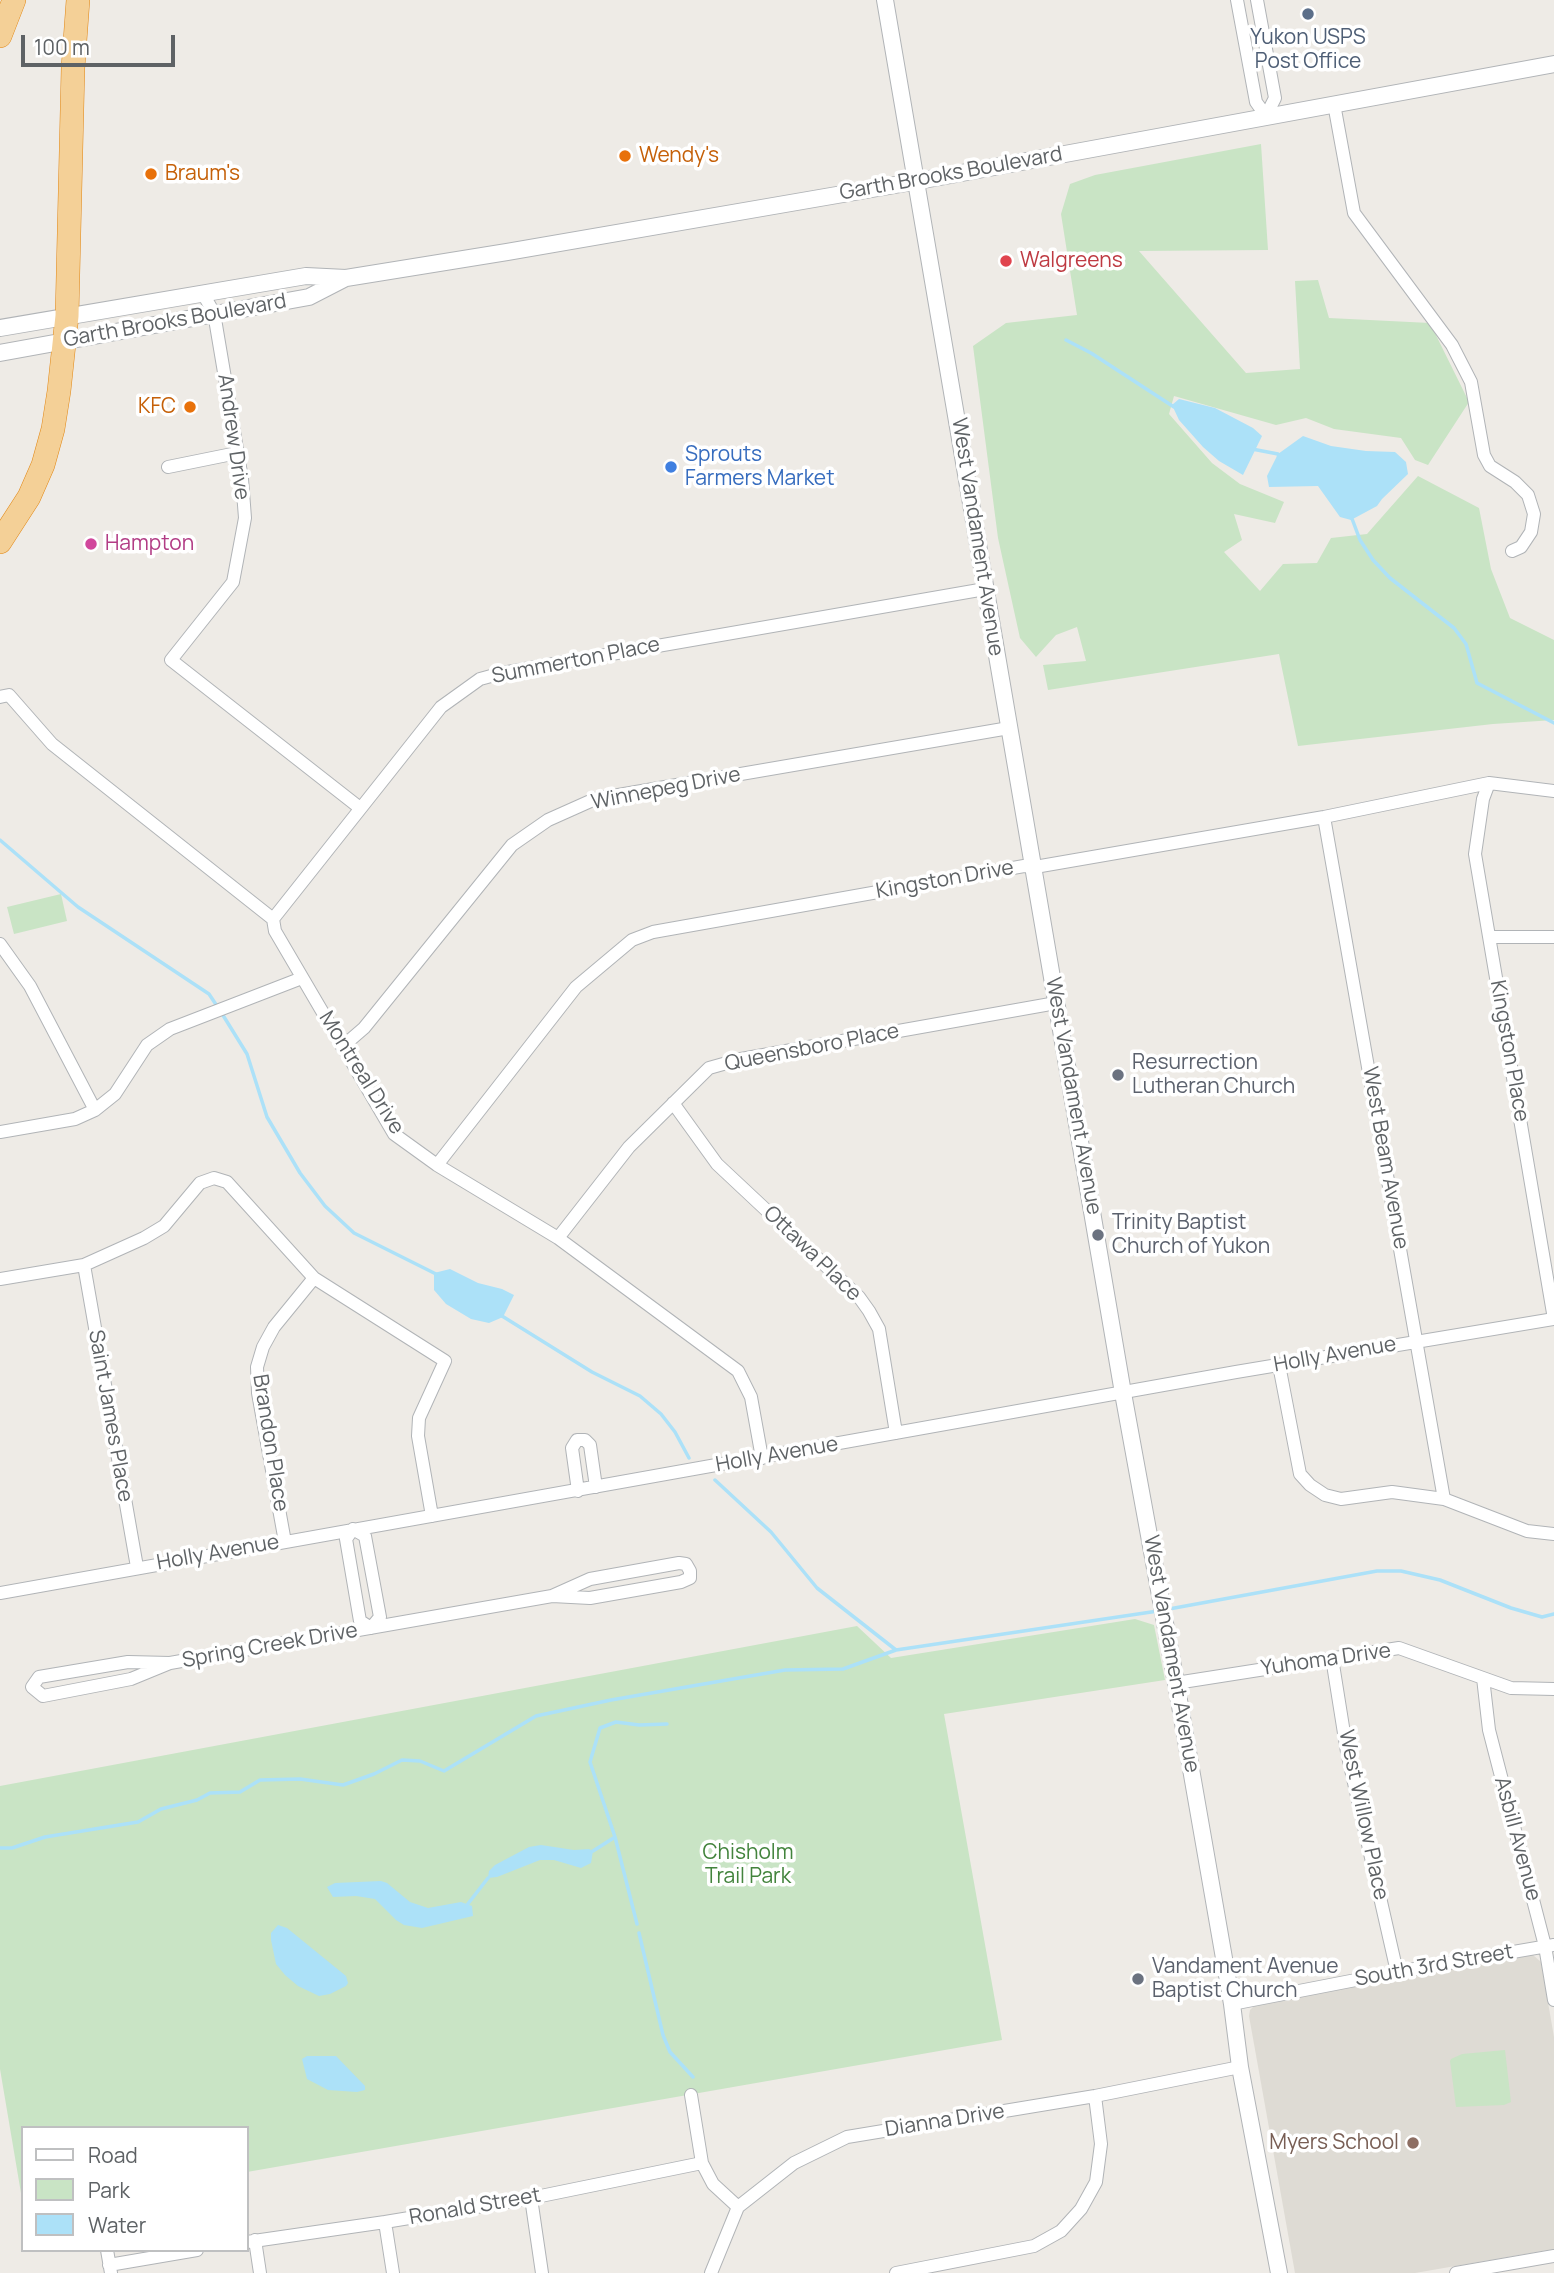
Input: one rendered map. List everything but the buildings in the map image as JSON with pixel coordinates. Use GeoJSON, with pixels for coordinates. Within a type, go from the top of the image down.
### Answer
{"type":"FeatureCollection","features":[{"type":"Feature","properties":{"kind":"highway"},"geometry":{"type":"LineString","coordinates":[[0,36],[15,0]]}},
{"type":"Feature","properties":{"kind":"highway"},"geometry":{"type":"LineString","coordinates":[[0,542],[29,497],[43,465],[53,429],[67,316],[73,68],[78,0]]}},
{"type":"Feature","properties":{"kind":"street","name":"West Vandament Avenue"},"geometry":{"type":"LineString","coordinates":[[885,0],[1123,1393],[1232,2004],[1240,2067],[1279,2273]]}},
{"type":"Feature","properties":{"kind":"street"},"geometry":{"type":"LineString","coordinates":[[1237,0],[1256,102],[1266,116],[1275,98],[1257,0]]}},
{"type":"Feature","properties":{"kind":"street"},"geometry":{"type":"LineString","coordinates":[[1249,62],[1268,59]]}},
{"type":"Feature","properties":{"kind":"street","name":"Garth Brooks Boulevard"},"geometry":{"type":"LineString","coordinates":[[0,328],[306,276],[346,278],[918,181],[1554,64]]}},
{"type":"Feature","properties":{"kind":"street"},"geometry":{"type":"LineString","coordinates":[[1334,104],[1354,213],[1452,345],[1471,382],[1484,455],[1490,466],[1528,495],[1534,514],[1531,531],[1521,547],[1512,551]]}},
{"type":"Feature","properties":{"kind":"street","name":"Garth Brooks Boulevard"},"geometry":{"type":"LineString","coordinates":[[0,353],[309,297],[346,278]]}},
{"type":"Feature","properties":{"kind":"street","name":"Andrew Drive"},"geometry":{"type":"LineString","coordinates":[[202,292],[214,313],[242,480],[245,518],[233,582],[171,660],[360,808]]}},
{"type":"Feature","properties":{"kind":"street"},"geometry":{"type":"LineString","coordinates":[[168,467],[237,453]]}},
{"type":"Feature","properties":{"kind":"street","name":"Summerton Place"},"geometry":{"type":"LineString","coordinates":[[273,919],[441,707],[480,680],[515,670],[985,589]]}},
{"type":"Feature","properties":{"kind":"street","name":"Montreal Drive"},"geometry":{"type":"LineString","coordinates":[[0,697],[9,695],[52,744],[273,919],[275,932],[394,1134],[438,1165],[558,1238],[738,1371],[751,1397],[762,1458]]}},
{"type":"Feature","properties":{"kind":"street","name":"Winnepeg Drive"},"geometry":{"type":"LineString","coordinates":[[341,1046],[364,1028],[512,845],[548,820],[595,799],[1009,728]]}},
{"type":"Feature","properties":{"kind":"street","name":"Kingston Drive"},"geometry":{"type":"LineString","coordinates":[[438,1165],[576,987],[632,940],[653,932],[1024,866],[1035,867],[1324,817],[1489,783],[1554,791]]}},
{"type":"Feature","properties":{"kind":"street","name":"Kingston Place"},"geometry":{"type":"LineString","coordinates":[[1489,783],[1483,799],[1475,854],[1554,1319]]}},
{"type":"Feature","properties":{"kind":"street","name":"West Beam Avenue"},"geometry":{"type":"LineString","coordinates":[[1324,817],[1444,1499]]}},
{"type":"Feature","properties":{"kind":"street"},"geometry":{"type":"LineString","coordinates":[[1489,937],[1554,937]]}},
{"type":"Feature","properties":{"kind":"street"},"geometry":{"type":"LineString","coordinates":[[0,944],[30,986],[95,1110]]}},
{"type":"Feature","properties":{"kind":"street"},"geometry":{"type":"LineString","coordinates":[[0,1132],[75,1119],[95,1110],[115,1094],[147,1045],[170,1029],[302,978]]}},
{"type":"Feature","properties":{"kind":"street","name":"Queensboro Place"},"geometry":{"type":"LineString","coordinates":[[558,1238],[629,1147],[709,1068],[741,1059],[1056,1003]]}},
{"type":"Feature","properties":{"kind":"street","name":"Ottawa Place"},"geometry":{"type":"LineString","coordinates":[[673,1103],[717,1164],[859,1297],[869,1311],[879,1329],[896,1433]]}},
{"type":"Feature","properties":{"kind":"street"},"geometry":{"type":"LineString","coordinates":[[0,1279],[84,1265],[164,1226],[200,1184],[214,1178],[227,1182],[314,1278],[445,1361],[419,1418],[418,1436],[432,1516]]}},
{"type":"Feature","properties":{"kind":"street","name":"Saint James Place"},"geometry":{"type":"LineString","coordinates":[[84,1265],[137,1567]]}},
{"type":"Feature","properties":{"kind":"street","name":"Brandon Place"},"geometry":{"type":"LineString","coordinates":[[285,1542],[258,1393],[257,1367],[263,1347],[274,1327],[314,1278]]}},
{"type":"Feature","properties":{"kind":"street","name":"Holly Avenue"},"geometry":{"type":"LineString","coordinates":[[0,1592],[1417,1340],[1554,1319]]}},
{"type":"Feature","properties":{"kind":"street"},"geometry":{"type":"LineString","coordinates":[[1279,1365],[1300,1474],[1325,1495],[1341,1499],[1392,1492],[1444,1499],[1527,1531],[1554,1534]]}},
{"type":"Feature","properties":{"kind":"street"},"geometry":{"type":"LineString","coordinates":[[578,1491],[572,1448],[577,1440],[585,1440],[590,1445],[596,1487]]}},
{"type":"Feature","properties":{"kind":"street","name":"Spring Creek Drive"},"geometry":{"type":"LineString","coordinates":[[353,1529],[365,1536],[380,1617],[371,1628],[360,1621],[355,1594],[346,1539],[353,1529]]}},
{"type":"Feature","properties":{"kind":"street","name":"Spring Creek Drive"},"geometry":{"type":"LineString","coordinates":[[170,1664],[128,1662],[39,1677],[32,1687],[43,1696],[131,1679],[170,1664],[371,1628],[552,1596],[590,1598],[668,1585],[690,1578],[690,1571],[686,1564],[679,1563],[590,1579],[552,1596]]}},
{"type":"Feature","properties":{"kind":"street","name":"Yuhoma Drive"},"geometry":{"type":"LineString","coordinates":[[1176,1683],[1399,1648],[1511,1688],[1554,1689]]}},
{"type":"Feature","properties":{"kind":"street","name":"West Willow Place"},"geometry":{"type":"LineString","coordinates":[[1332,1658],[1347,1752],[1397,1972]]}},
{"type":"Feature","properties":{"kind":"street","name":"Asbill Avenue"},"geometry":{"type":"LineString","coordinates":[[1483,1678],[1489,1730],[1550,1946],[1554,2000]]}},
{"type":"Feature","properties":{"kind":"street","name":"South 3rd Street"},"geometry":{"type":"LineString","coordinates":[[1232,2004],[1550,1946]]}},
{"type":"Feature","properties":{"kind":"street","name":"Dianna Drive"},"geometry":{"type":"LineString","coordinates":[[711,2273],[738,2207],[794,2163],[848,2137],[1095,2096],[1240,2067]]}},
{"type":"Feature","properties":{"kind":"street"},"geometry":{"type":"LineString","coordinates":[[691,2095],[702,2162],[713,2184],[738,2207]]}},
{"type":"Feature","properties":{"kind":"street"},"geometry":{"type":"LineString","coordinates":[[896,2273],[958,2267],[1034,2246],[1060,2231],[1081,2209],[1096,2182],[1101,2144],[1095,2096]]}},
{"type":"Feature","properties":{"kind":"street","name":"Ronald Street"},"geometry":{"type":"LineString","coordinates":[[251,2241],[531,2198],[702,2162]]}},
{"type":"Feature","properties":{"kind":"street"},"geometry":{"type":"LineString","coordinates":[[531,2198],[542,2273]]}},
{"type":"Feature","properties":{"kind":"street"},"geometry":{"type":"LineString","coordinates":[[385,2222],[393,2273]]}},
{"type":"Feature","properties":{"kind":"street"},"geometry":{"type":"LineString","coordinates":[[251,2241],[260,2273]]}},
{"type":"Feature","properties":{"kind":"street"},"geometry":{"type":"LineString","coordinates":[[110,2269],[188,2252]]}},
{"type":"Feature","properties":{"kind":"street"},"geometry":{"type":"LineString","coordinates":[[1456,2273],[1554,2256]]}},
{"type":"Feature","properties":{"kind":"shaded area","name":"Myers School"},"geometry":{"type":"Polygon","coordinates":[[[1533,1955],[1541,1962],[1554,2037],[1554,2249],[1415,2273],[1295,2273],[1250,2010],[1257,2003],[1533,1955]]]}},
{"type":"Feature","properties":{"kind":"green space"},"geometry":{"type":"Polygon","coordinates":[[[1261,144],[1268,250],[1139,251],[1246,373],[1300,369],[1295,281],[1318,280],[1329,318],[1430,323],[1469,402],[1428,465],[1415,460],[1401,438],[1334,429],[1306,418],[1276,425],[1174,396],[1169,414],[1212,463],[1240,484],[1284,502],[1275,523],[1234,514],[1242,540],[1224,552],[1260,591],[1283,564],[1317,563],[1331,538],[1367,534],[1418,476],[1479,508],[1491,569],[1510,618],[1554,640],[1554,720],[1493,724],[1298,746],[1279,654],[1048,690],[1043,665],[1086,661],[1077,627],[1056,635],[1036,657],[1020,638],[998,538],[973,346],[1006,323],[1077,315],[1061,214],[1070,184],[1095,175],[1261,144]]]}},
{"type":"Feature","properties":{"kind":"green space"},"geometry":{"type":"Polygon","coordinates":[[[61,894],[67,921],[14,934],[7,907],[61,894]]]}},
{"type":"Feature","properties":{"kind":"green space","name":"Chisholm Trail Park"},"geometry":{"type":"Polygon","coordinates":[[[1135,1619],[1154,1625],[1165,1680],[944,1714],[1002,2040],[248,2172],[248,2126],[21,2126],[21,2193],[0,2069],[0,1786],[857,1626],[891,1658],[1135,1619]]]}},
{"type":"Feature","properties":{"kind":"green space"},"geometry":{"type":"Polygon","coordinates":[[[1505,2050],[1511,2102],[1504,2105],[1456,2107],[1451,2059],[1462,2054],[1505,2050]]]}},
{"type":"Feature","properties":{"kind":"water"},"geometry":{"type":"Polygon","coordinates":[[[1179,399],[1215,408],[1253,428],[1262,436],[1243,475],[1219,461],[1179,420],[1172,405],[1179,399]]]}},
{"type":"Feature","properties":{"kind":"water"},"geometry":{"type":"Polygon","coordinates":[[[1303,436],[1331,446],[1395,452],[1406,462],[1408,474],[1377,506],[1351,520],[1340,517],[1318,486],[1269,487],[1267,476],[1278,454],[1303,436]]]}},
{"type":"Feature","properties":{"kind":"water"},"geometry":{"type":"Polygon","coordinates":[[[450,1269],[478,1283],[514,1295],[503,1317],[489,1323],[471,1319],[446,1304],[434,1290],[434,1273],[450,1269]]]}},
{"type":"Feature","properties":{"kind":"water"},"geometry":{"type":"Polygon","coordinates":[[[541,1845],[574,1850],[589,1849],[593,1851],[591,1863],[581,1868],[554,1860],[540,1860],[488,1878],[489,1871],[495,1865],[529,1847],[541,1845]]]}},
{"type":"Feature","properties":{"kind":"water"},"geometry":{"type":"Polygon","coordinates":[[[381,1881],[410,1902],[428,1908],[461,1902],[472,1906],[473,1916],[422,1928],[404,1925],[375,1899],[333,1897],[327,1887],[335,1883],[381,1881]]]}},
{"type":"Feature","properties":{"kind":"water"},"geometry":{"type":"Polygon","coordinates":[[[278,1925],[287,1928],[346,1976],[346,1986],[319,1996],[298,1986],[285,1975],[276,1964],[271,1940],[271,1933],[278,1925]]]}},
{"type":"Feature","properties":{"kind":"water"},"geometry":{"type":"Polygon","coordinates":[[[307,2056],[336,2056],[365,2086],[365,2090],[328,2090],[307,2079],[302,2059],[307,2056]]]}},
{"type":"Feature","properties":{"kind":"waterway"},"geometry":{"type":"LineString","coordinates":[[1066,340],[1091,353],[1174,407]]}},
{"type":"Feature","properties":{"kind":"waterway"},"geometry":{"type":"LineString","coordinates":[[1252,449],[1278,454],[1279,458]]}},
{"type":"Feature","properties":{"kind":"waterway"},"geometry":{"type":"LineString","coordinates":[[1351,516],[1360,540],[1373,560],[1390,578],[1454,628],[1466,644],[1477,683],[1554,723]]}},
{"type":"Feature","properties":{"kind":"waterway"},"geometry":{"type":"LineString","coordinates":[[0,840],[78,907],[209,994],[217,1006]]}},
{"type":"Feature","properties":{"kind":"waterway"},"geometry":{"type":"LineString","coordinates":[[221,1012],[247,1054],[267,1117],[300,1173],[325,1206],[354,1233],[436,1274]]}},
{"type":"Feature","properties":{"kind":"waterway"},"geometry":{"type":"LineString","coordinates":[[502,1316],[592,1372],[640,1396],[661,1414],[675,1432],[689,1458]]}},
{"type":"Feature","properties":{"kind":"waterway"},"geometry":{"type":"LineString","coordinates":[[715,1480],[771,1532],[817,1588],[896,1650]]}},
{"type":"Feature","properties":{"kind":"waterway"},"geometry":{"type":"LineString","coordinates":[[1169,1609],[1377,1571],[1401,1571],[1440,1580],[1511,1608],[1542,1617],[1554,1614]]}},
{"type":"Feature","properties":{"kind":"waterway"},"geometry":{"type":"LineString","coordinates":[[0,1848],[12,1848],[45,1837],[138,1822],[161,1809],[197,1800],[210,1793],[240,1792],[260,1780],[300,1779],[343,1785],[402,1760],[420,1761],[444,1771],[536,1716],[611,1700],[785,1670],[843,1669],[896,1650],[1158,1611]]}},
{"type":"Feature","properties":{"kind":"waterway"},"geometry":{"type":"LineString","coordinates":[[637,1924],[615,1837],[590,1762],[600,1728],[616,1722],[667,1724]]}},
{"type":"Feature","properties":{"kind":"waterway"},"geometry":{"type":"LineString","coordinates":[[593,1851],[615,1837]]}},
{"type":"Feature","properties":{"kind":"waterway"},"geometry":{"type":"LineString","coordinates":[[467,1905],[488,1878]]}},
{"type":"Feature","properties":{"kind":"waterway"},"geometry":{"type":"LineString","coordinates":[[639,1933],[663,2035],[670,2052],[693,2077]]}},
{"type":"Feature","properties":{"kind":"place","name":"Yukon USPS Post Office"},"geometry":{"type":"Point","coordinates":[1308,14]}},
{"type":"Feature","properties":{"kind":"place","name":"Wendy's"},"geometry":{"type":"Point","coordinates":[625,156]}},
{"type":"Feature","properties":{"kind":"place","name":"Braum's"},"geometry":{"type":"Point","coordinates":[151,174]}},
{"type":"Feature","properties":{"kind":"place","name":"Walgreens"},"geometry":{"type":"Point","coordinates":[1006,261]}},
{"type":"Feature","properties":{"kind":"place","name":"KFC"},"geometry":{"type":"Point","coordinates":[190,407]}},
{"type":"Feature","properties":{"kind":"place","name":"Sprouts Farmers Market"},"geometry":{"type":"Point","coordinates":[671,467]}},
{"type":"Feature","properties":{"kind":"place","name":"Hampton"},"geometry":{"type":"Point","coordinates":[91,544]}},
{"type":"Feature","properties":{"kind":"place","name":"Resurrection Lutheran Church"},"geometry":{"type":"Point","coordinates":[1118,1075]}},
{"type":"Feature","properties":{"kind":"place","name":"Trinity Baptist Church of Yukon"},"geometry":{"type":"Point","coordinates":[1098,1235]}},
{"type":"Feature","properties":{"kind":"place","name":"Vandament Avenue Baptist Church"},"geometry":{"type":"Point","coordinates":[1138,1979]}},
{"type":"Feature","properties":{"kind":"place","name":"Myers School"},"geometry":{"type":"Point","coordinates":[1413,2143]}}]}
